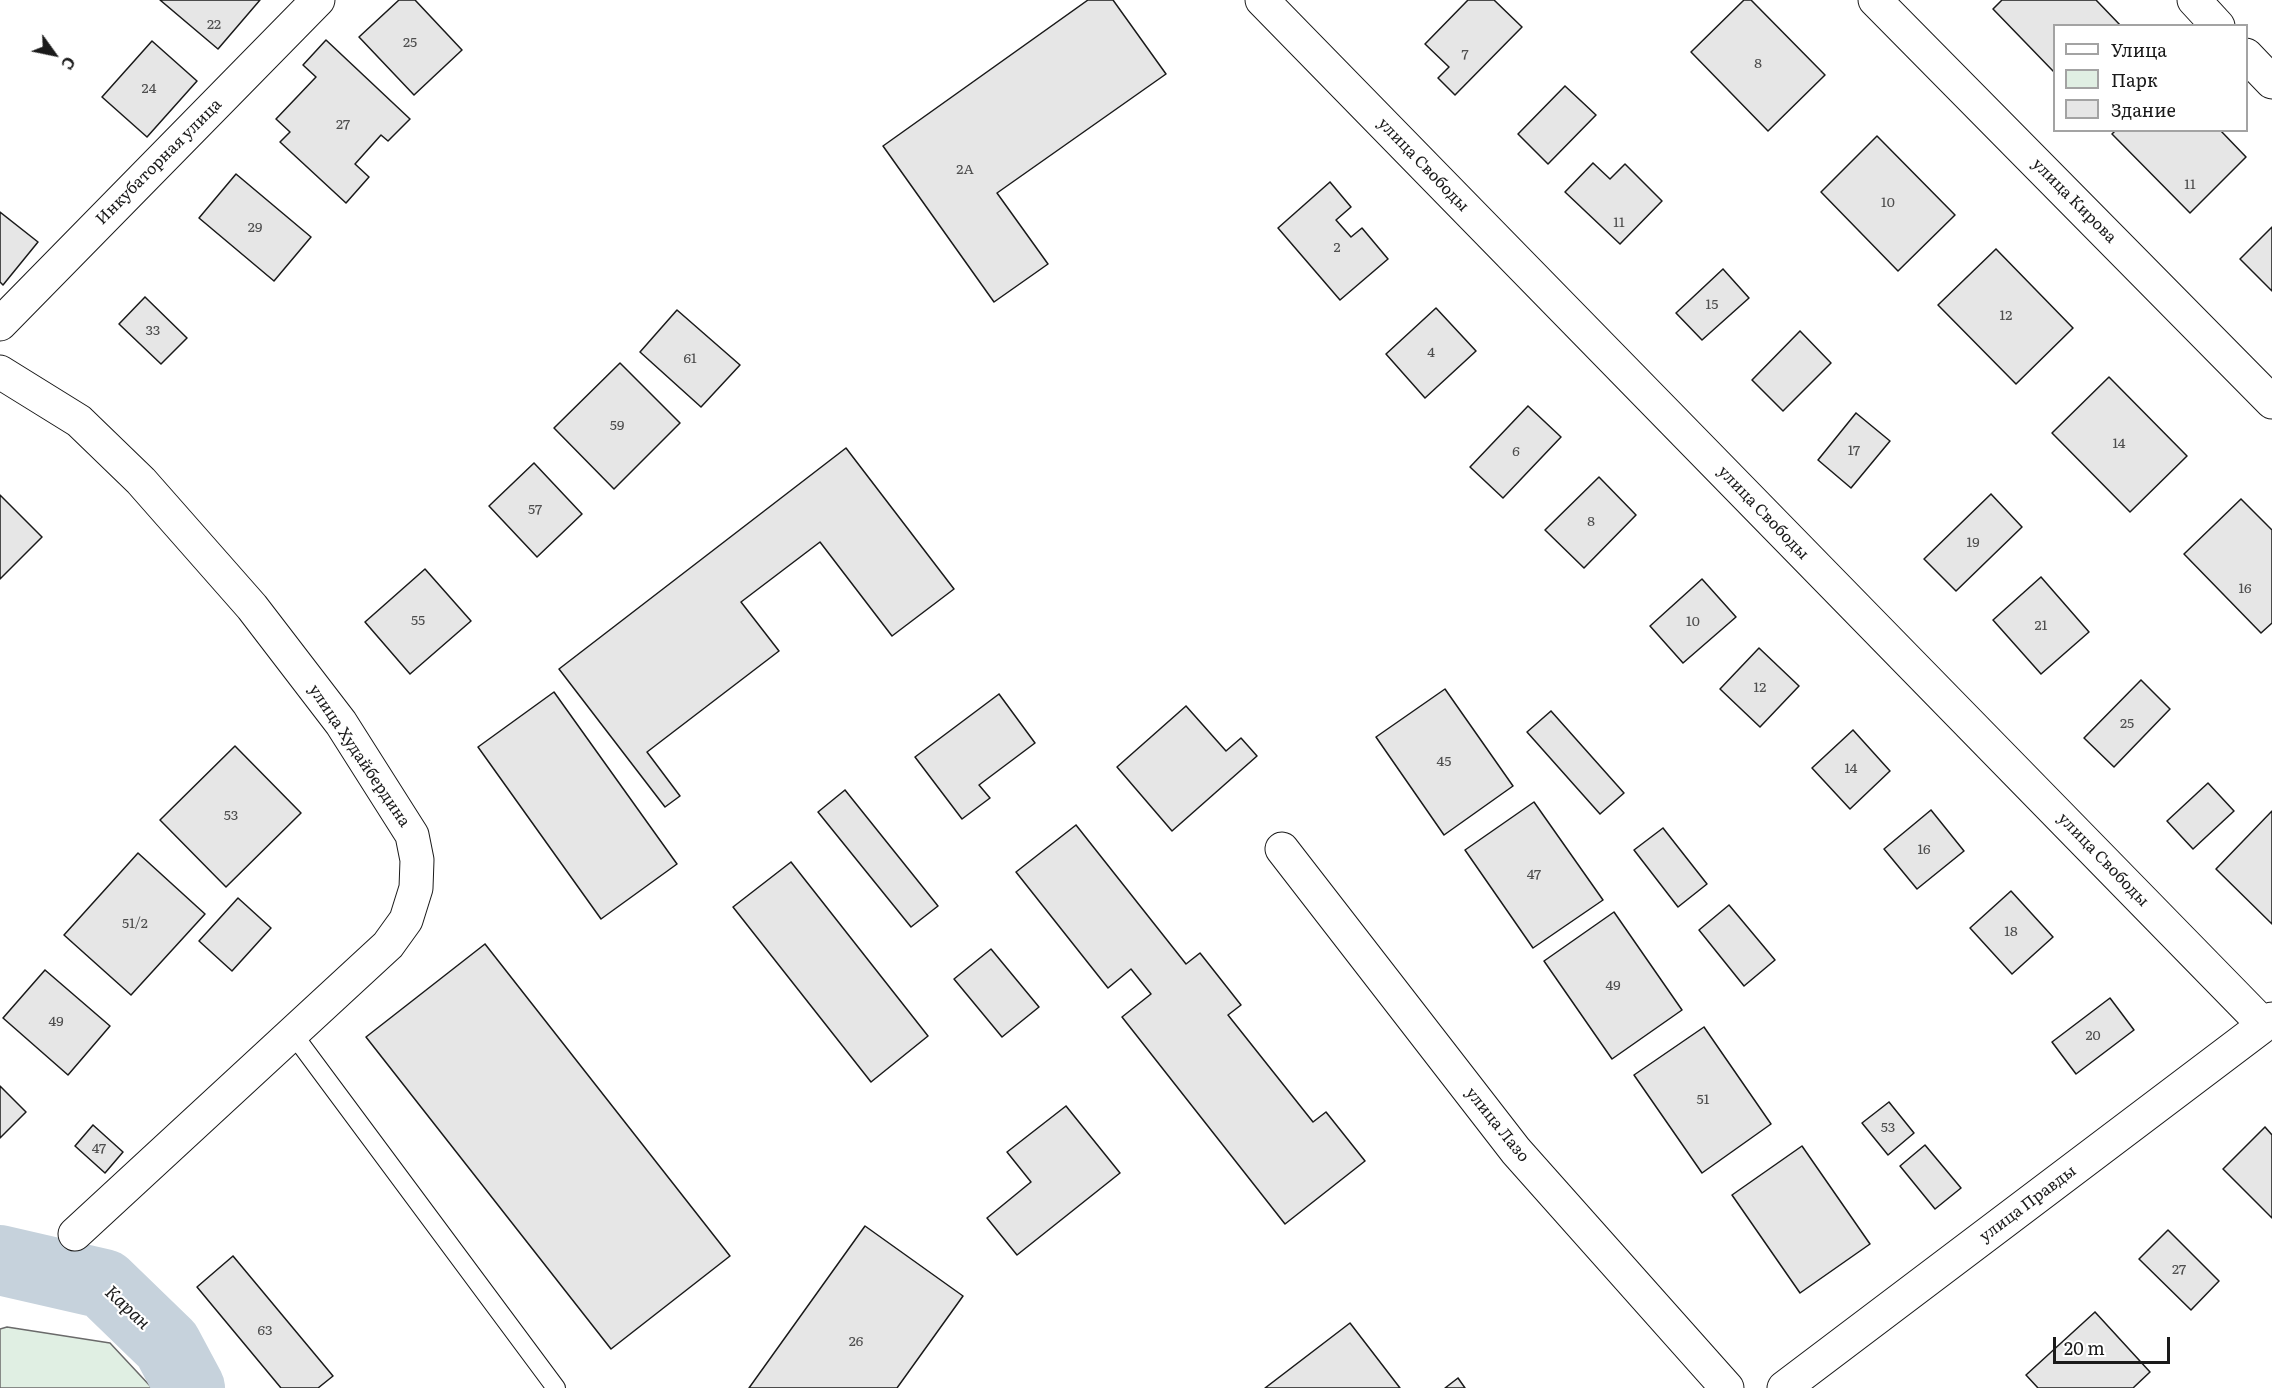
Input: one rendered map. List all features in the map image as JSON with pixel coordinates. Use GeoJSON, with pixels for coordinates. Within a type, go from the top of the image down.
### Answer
{"type":"FeatureCollection","features":[{"type":"Feature","properties":{"kind":"street","name":"Инкубаторная улица"},"geometry":{"type":"LineString","coordinates":[[0,324],[318,0]]}},
{"type":"Feature","properties":{"kind":"street","name":"улица Свободы"},"geometry":{"type":"LineString","coordinates":[[1262,0],[2268,1022]]}},
{"type":"Feature","properties":{"kind":"street","name":"улица Кирова"},"geometry":{"type":"LineString","coordinates":[[1875,0],[2272,402]]}},
{"type":"Feature","properties":{"kind":"street"},"geometry":{"type":"LineString","coordinates":[[2194,0],[2216,24]]}},
{"type":"Feature","properties":{"kind":"street"},"geometry":{"type":"LineString","coordinates":[[2248,56],[2272,82]]}},
{"type":"Feature","properties":{"kind":"street","name":"улица Худайбердина"},"geometry":{"type":"LineString","coordinates":[[0,372],[79,421],[141,481],[252,607],[341,723],[412,835],[417,860],[416,888],[406,920],[388,945],[75,1234]]}},
{"type":"Feature","properties":{"kind":"street","name":"улица Лазо"},"geometry":{"type":"LineString","coordinates":[[1282,849],[1516,1151],[1727,1388]]}},
{"type":"Feature","properties":{"kind":"street","name":"улица Правды"},"geometry":{"type":"LineString","coordinates":[[1784,1388],[2268,1022]]}},
{"type":"Feature","properties":{"kind":"lane"},"geometry":{"type":"LineString","coordinates":[[293,1034],[556,1388]]}},
{"type":"Feature","properties":{"kind":"green space"},"geometry":{"type":"Polygon","coordinates":[[[7,1327],[110,1343],[152,1388],[0,1388],[0,1329],[7,1327]]]}},
{"type":"Feature","properties":{"kind":"building"},"geometry":{"type":"Polygon","coordinates":[[[160,0],[260,0],[218,49],[160,0]]]}},
{"type":"Feature","properties":{"kind":"building"},"geometry":{"type":"Polygon","coordinates":[[[399,0],[415,0],[462,50],[414,95],[359,37],[399,0]]]}},
{"type":"Feature","properties":{"kind":"building"},"geometry":{"type":"Polygon","coordinates":[[[1088,0],[1113,0],[1166,74],[997,193],[1048,264],[994,302],[883,146],[1088,0]]]}},
{"type":"Feature","properties":{"kind":"building"},"geometry":{"type":"Polygon","coordinates":[[[1468,0],[1494,0],[1522,27],[1455,95],[1438,78],[1449,67],[1425,44],[1468,0]]]}},
{"type":"Feature","properties":{"kind":"building"},"geometry":{"type":"Polygon","coordinates":[[[1744,0],[1751,0],[1825,75],[1768,131],[1691,52],[1744,0]]]}},
{"type":"Feature","properties":{"kind":"building"},"geometry":{"type":"Polygon","coordinates":[[[2002,0],[2096,0],[2119,24],[2053,24],[2053,71],[1993,9],[2002,0]]]}},
{"type":"Feature","properties":{"kind":"building"},"geometry":{"type":"Polygon","coordinates":[[[326,40],[410,119],[388,141],[381,135],[355,164],[369,177],[346,203],[280,142],[290,132],[276,119],[316,77],[303,65],[326,40]]]}},
{"type":"Feature","properties":{"kind":"building"},"geometry":{"type":"Polygon","coordinates":[[[152,41],[197,81],[147,137],[102,97],[152,41]]]}},
{"type":"Feature","properties":{"kind":"building"},"geometry":{"type":"Polygon","coordinates":[[[1565,86],[1596,115],[1548,164],[1518,134],[1565,86]]]}},
{"type":"Feature","properties":{"kind":"building"},"geometry":{"type":"Polygon","coordinates":[[[2114,132],[2222,132],[2246,157],[2190,213],[2112,134],[2114,132]]]}},
{"type":"Feature","properties":{"kind":"building"},"geometry":{"type":"Polygon","coordinates":[[[1877,136],[1955,215],[1898,271],[1821,192],[1877,136]]]}},
{"type":"Feature","properties":{"kind":"building"},"geometry":{"type":"Polygon","coordinates":[[[1593,163],[1610,179],[1625,164],[1662,201],[1620,244],[1565,192],[1593,163]]]}},
{"type":"Feature","properties":{"kind":"building"},"geometry":{"type":"Polygon","coordinates":[[[236,174],[311,237],[274,281],[199,218],[236,174]]]}},
{"type":"Feature","properties":{"kind":"building"},"geometry":{"type":"Polygon","coordinates":[[[1330,182],[1351,207],[1336,220],[1351,237],[1362,228],[1388,259],[1340,300],[1278,228],[1330,182]]]}},
{"type":"Feature","properties":{"kind":"building"},"geometry":{"type":"Polygon","coordinates":[[[0,212],[38,242],[3,285],[0,282],[0,212]]]}},
{"type":"Feature","properties":{"kind":"building"},"geometry":{"type":"Polygon","coordinates":[[[2272,227],[2272,291],[2240,259],[2272,227]]]}},
{"type":"Feature","properties":{"kind":"building"},"geometry":{"type":"Polygon","coordinates":[[[1996,249],[2073,328],[2016,384],[1938,305],[1996,249]]]}},
{"type":"Feature","properties":{"kind":"building"},"geometry":{"type":"Polygon","coordinates":[[[1723,269],[1749,298],[1702,340],[1676,313],[1723,269]]]}},
{"type":"Feature","properties":{"kind":"building"},"geometry":{"type":"Polygon","coordinates":[[[145,297],[187,338],[161,364],[119,324],[145,297]]]}},
{"type":"Feature","properties":{"kind":"building"},"geometry":{"type":"Polygon","coordinates":[[[1436,308],[1476,351],[1425,398],[1386,354],[1436,308]]]}},
{"type":"Feature","properties":{"kind":"building"},"geometry":{"type":"Polygon","coordinates":[[[677,310],[740,365],[701,407],[640,352],[677,310]]]}},
{"type":"Feature","properties":{"kind":"building"},"geometry":{"type":"Polygon","coordinates":[[[1800,331],[1831,363],[1783,411],[1752,380],[1800,331]]]}},
{"type":"Feature","properties":{"kind":"building"},"geometry":{"type":"Polygon","coordinates":[[[620,363],[680,423],[614,489],[554,428],[620,363]]]}},
{"type":"Feature","properties":{"kind":"building"},"geometry":{"type":"Polygon","coordinates":[[[2109,377],[2187,456],[2130,512],[2052,433],[2109,377]]]}},
{"type":"Feature","properties":{"kind":"building"},"geometry":{"type":"Polygon","coordinates":[[[1528,406],[1561,437],[1503,498],[1470,467],[1528,406]]]}},
{"type":"Feature","properties":{"kind":"building"},"geometry":{"type":"Polygon","coordinates":[[[1856,413],[1890,441],[1851,488],[1818,460],[1856,413]]]}},
{"type":"Feature","properties":{"kind":"building"},"geometry":{"type":"Polygon","coordinates":[[[846,448],[954,589],[892,636],[820,542],[741,602],[779,651],[647,752],[680,796],[665,807],[559,669],[846,448]]]}},
{"type":"Feature","properties":{"kind":"building"},"geometry":{"type":"Polygon","coordinates":[[[534,463],[582,514],[537,557],[489,506],[534,463]]]}},
{"type":"Feature","properties":{"kind":"building"},"geometry":{"type":"Polygon","coordinates":[[[1599,477],[1636,515],[1584,568],[1545,530],[1599,477]]]}},
{"type":"Feature","properties":{"kind":"building"},"geometry":{"type":"Polygon","coordinates":[[[1991,494],[2022,527],[1956,591],[1924,559],[1991,494]]]}},
{"type":"Feature","properties":{"kind":"building"},"geometry":{"type":"Polygon","coordinates":[[[0,495],[42,537],[0,579],[0,495]]]}},
{"type":"Feature","properties":{"kind":"building"},"geometry":{"type":"Polygon","coordinates":[[[2241,499],[2272,530],[2272,623],[2261,633],[2184,554],[2241,499]]]}},
{"type":"Feature","properties":{"kind":"building"},"geometry":{"type":"Polygon","coordinates":[[[425,569],[471,621],[410,674],[365,622],[425,569]]]}},
{"type":"Feature","properties":{"kind":"building"},"geometry":{"type":"Polygon","coordinates":[[[2041,577],[2089,632],[2041,674],[1993,620],[2041,577]]]}},
{"type":"Feature","properties":{"kind":"building"},"geometry":{"type":"Polygon","coordinates":[[[1702,579],[1736,617],[1683,663],[1650,626],[1702,579]]]}},
{"type":"Feature","properties":{"kind":"building"},"geometry":{"type":"Polygon","coordinates":[[[1759,648],[1799,686],[1760,727],[1720,689],[1759,648]]]}},
{"type":"Feature","properties":{"kind":"building"},"geometry":{"type":"Polygon","coordinates":[[[2141,680],[2170,709],[2114,767],[2084,738],[2141,680]]]}},
{"type":"Feature","properties":{"kind":"building"},"geometry":{"type":"Polygon","coordinates":[[[1445,689],[1513,786],[1444,835],[1376,737],[1445,689]]]}},
{"type":"Feature","properties":{"kind":"building"},"geometry":{"type":"Polygon","coordinates":[[[554,692],[677,864],[601,919],[478,747],[554,692]]]}},
{"type":"Feature","properties":{"kind":"building"},"geometry":{"type":"Polygon","coordinates":[[[999,694],[1035,743],[979,785],[990,798],[962,819],[915,757],[999,694]]]}},
{"type":"Feature","properties":{"kind":"building"},"geometry":{"type":"Polygon","coordinates":[[[1186,706],[1226,751],[1241,738],[1257,756],[1172,831],[1117,767],[1186,706]]]}},
{"type":"Feature","properties":{"kind":"building"},"geometry":{"type":"Polygon","coordinates":[[[1551,711],[1624,793],[1600,814],[1527,732],[1551,711]]]}},
{"type":"Feature","properties":{"kind":"building"},"geometry":{"type":"Polygon","coordinates":[[[1853,730],[1890,771],[1850,809],[1812,768],[1853,730]]]}},
{"type":"Feature","properties":{"kind":"building"},"geometry":{"type":"Polygon","coordinates":[[[235,746],[301,813],[226,887],[160,820],[235,746]]]}},
{"type":"Feature","properties":{"kind":"building"},"geometry":{"type":"Polygon","coordinates":[[[2208,783],[2234,811],[2193,849],[2167,821],[2208,783]]]}},
{"type":"Feature","properties":{"kind":"building"},"geometry":{"type":"Polygon","coordinates":[[[845,790],[938,906],[911,927],[818,812],[845,790]]]}},
{"type":"Feature","properties":{"kind":"building"},"geometry":{"type":"Polygon","coordinates":[[[1534,802],[1603,900],[1533,948],[1465,850],[1534,802]]]}},
{"type":"Feature","properties":{"kind":"building"},"geometry":{"type":"Polygon","coordinates":[[[1931,810],[1964,851],[1917,889],[1884,849],[1931,810]]]}},
{"type":"Feature","properties":{"kind":"building"},"geometry":{"type":"Polygon","coordinates":[[[2272,811],[2272,924],[2216,869],[2272,811]]]}},
{"type":"Feature","properties":{"kind":"building"},"geometry":{"type":"Polygon","coordinates":[[[1076,825],[1186,964],[1200,953],[1241,1005],[1228,1015],[1313,1122],[1326,1112],[1365,1161],[1285,1224],[1122,1017],[1151,994],[1131,969],[1108,988],[1016,872],[1076,825]]]}},
{"type":"Feature","properties":{"kind":"building"},"geometry":{"type":"Polygon","coordinates":[[[1663,828],[1707,884],[1678,907],[1634,850],[1663,828]]]}},
{"type":"Feature","properties":{"kind":"building"},"geometry":{"type":"Polygon","coordinates":[[[138,853],[205,914],[131,995],[64,935],[138,853]]]}},
{"type":"Feature","properties":{"kind":"building"},"geometry":{"type":"Polygon","coordinates":[[[791,862],[928,1036],[871,1082],[733,907],[791,862]]]}},
{"type":"Feature","properties":{"kind":"building"},"geometry":{"type":"Polygon","coordinates":[[[2011,891],[2053,937],[2012,974],[1970,928],[2011,891]]]}},
{"type":"Feature","properties":{"kind":"building"},"geometry":{"type":"Polygon","coordinates":[[[238,898],[271,928],[232,971],[199,941],[238,898]]]}},
{"type":"Feature","properties":{"kind":"building"},"geometry":{"type":"Polygon","coordinates":[[[1729,905],[1775,960],[1744,986],[1699,930],[1729,905]]]}},
{"type":"Feature","properties":{"kind":"building"},"geometry":{"type":"Polygon","coordinates":[[[1614,912],[1682,1010],[1612,1059],[1544,961],[1614,912]]]}},
{"type":"Feature","properties":{"kind":"building"},"geometry":{"type":"Polygon","coordinates":[[[485,944],[730,1256],[611,1349],[366,1037],[485,944]]]}},
{"type":"Feature","properties":{"kind":"building"},"geometry":{"type":"Polygon","coordinates":[[[991,949],[1039,1007],[1002,1037],[954,979],[991,949]]]}},
{"type":"Feature","properties":{"kind":"building"},"geometry":{"type":"Polygon","coordinates":[[[45,970],[110,1026],[68,1075],[3,1018],[45,970]]]}},
{"type":"Feature","properties":{"kind":"building"},"geometry":{"type":"Polygon","coordinates":[[[2110,998],[2134,1030],[2076,1074],[2052,1042],[2110,998]]]}},
{"type":"Feature","properties":{"kind":"building"},"geometry":{"type":"Polygon","coordinates":[[[1704,1027],[1771,1124],[1702,1173],[1634,1075],[1704,1027]]]}},
{"type":"Feature","properties":{"kind":"building"},"geometry":{"type":"Polygon","coordinates":[[[0,1086],[26,1112],[0,1138],[0,1086]]]}},
{"type":"Feature","properties":{"kind":"building"},"geometry":{"type":"Polygon","coordinates":[[[1889,1102],[1914,1133],[1888,1155],[1862,1123],[1889,1102]]]}},
{"type":"Feature","properties":{"kind":"building"},"geometry":{"type":"Polygon","coordinates":[[[1066,1106],[1120,1173],[1017,1255],[987,1218],[1031,1182],[1007,1152],[1066,1106]]]}},
{"type":"Feature","properties":{"kind":"building"},"geometry":{"type":"Polygon","coordinates":[[[93,1125],[123,1152],[105,1173],[75,1146],[93,1125]]]}},
{"type":"Feature","properties":{"kind":"building"},"geometry":{"type":"Polygon","coordinates":[[[2265,1127],[2272,1135],[2272,1218],[2223,1169],[2265,1127]]]}},
{"type":"Feature","properties":{"kind":"building"},"geometry":{"type":"Polygon","coordinates":[[[1925,1145],[1961,1188],[1935,1209],[1900,1166],[1925,1145]]]}},
{"type":"Feature","properties":{"kind":"building"},"geometry":{"type":"Polygon","coordinates":[[[1802,1146],[1870,1244],[1800,1293],[1732,1195],[1802,1146]]]}},
{"type":"Feature","properties":{"kind":"building"},"geometry":{"type":"Polygon","coordinates":[[[865,1226],[963,1296],[897,1388],[749,1388],[865,1226]]]}},
{"type":"Feature","properties":{"kind":"building"},"geometry":{"type":"Polygon","coordinates":[[[2168,1230],[2219,1281],[2191,1310],[2139,1259],[2168,1230]]]}},
{"type":"Feature","properties":{"kind":"building"},"geometry":{"type":"Polygon","coordinates":[[[233,1256],[333,1376],[318,1388],[281,1388],[197,1287],[233,1256]]]}},
{"type":"Feature","properties":{"kind":"building"},"geometry":{"type":"Polygon","coordinates":[[[2095,1312],[2150,1372],[2133,1388],[2038,1388],[2026,1375],[2095,1312]]]}},
{"type":"Feature","properties":{"kind":"building"},"geometry":{"type":"Polygon","coordinates":[[[1350,1323],[1400,1388],[1265,1388],[1350,1323]]]}},
{"type":"Feature","properties":{"kind":"building"},"geometry":{"type":"Polygon","coordinates":[[[1458,1378],[1465,1388],[1445,1388],[1458,1378]]]}},
{"type":"Feature","properties":{"kind":"waterway","name":"Каран"},"geometry":{"type":"LineString","coordinates":[[0,1260],[104,1284],[167,1345],[190,1388]]}}]}
